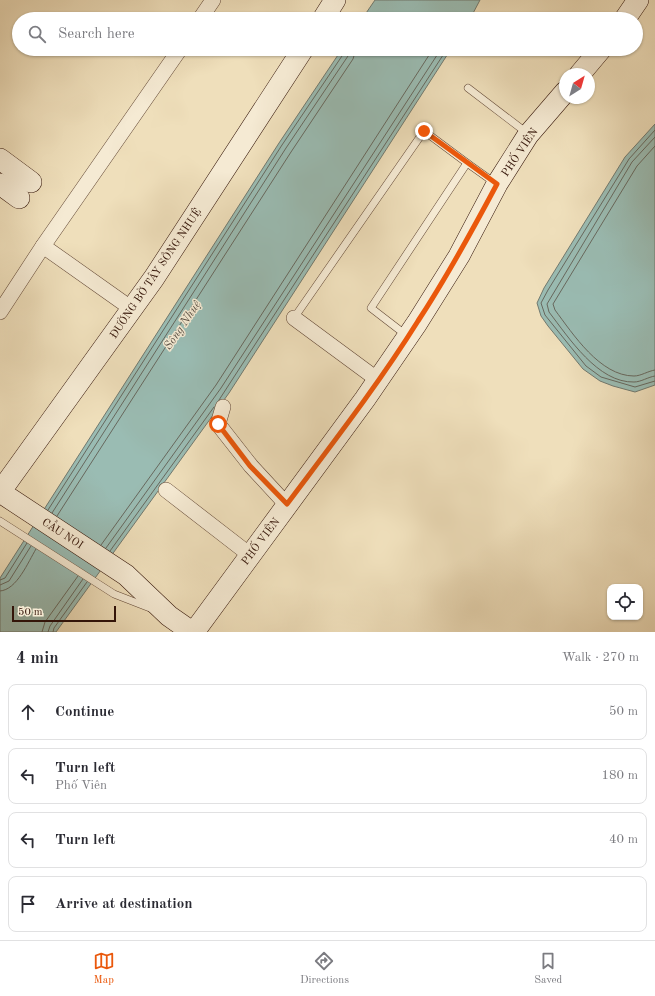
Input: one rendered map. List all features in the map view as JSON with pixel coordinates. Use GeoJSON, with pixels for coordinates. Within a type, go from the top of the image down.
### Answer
{"type":"FeatureCollection","features":[{"type":"Feature","properties":{"kind":"street"},"geometry":{"type":"LineString","coordinates":[[205,12],[214,0]]}},
{"type":"Feature","properties":{"kind":"street"},"geometry":{"type":"LineString","coordinates":[[327,12],[335,0]]}},
{"type":"Feature","properties":{"kind":"street"},"geometry":{"type":"LineString","coordinates":[[630,12],[638,0]]}},
{"type":"Feature","properties":{"kind":"street"},"geometry":{"type":"LineString","coordinates":[[0,312],[43,246],[175,56]]}},
{"type":"Feature","properties":{"kind":"street","name":"ĐƯỜNG BỜ TÂY SÔNG NHUỆ"},"geometry":{"type":"LineString","coordinates":[[0,492],[154,278],[298,56]]}},
{"type":"Feature","properties":{"kind":"street"},"geometry":{"type":"LineString","coordinates":[[585,68],[595,56]]}},
{"type":"Feature","properties":{"kind":"street","name":"PHỐ VIÊN"},"geometry":{"type":"LineString","coordinates":[[193,632],[378,380],[459,256],[497,184],[528,135],[559,99]]}},
{"type":"Feature","properties":{"kind":"street"},"geometry":{"type":"LineString","coordinates":[[0,159],[25,190],[0,184]]}},
{"type":"Feature","properties":{"kind":"street"},"geometry":{"type":"LineString","coordinates":[[43,246],[132,309]]}},
{"type":"Feature","properties":{"kind":"street"},"geometry":{"type":"LineString","coordinates":[[294,318],[378,380]]}},
{"type":"Feature","properties":{"kind":"street"},"geometry":{"type":"LineString","coordinates":[[223,407],[218,424],[250,466],[287,504]]}},
{"type":"Feature","properties":{"kind":"street"},"geometry":{"type":"LineString","coordinates":[[166,490],[250,555]]}},
{"type":"Feature","properties":{"kind":"street","name":"CẦU NOI"},"geometry":{"type":"LineString","coordinates":[[0,492],[126,575],[169,616],[193,632]]}},
{"type":"Feature","properties":{"kind":"lane"},"geometry":{"type":"LineString","coordinates":[[468,88],[528,135]]}},
{"type":"Feature","properties":{"kind":"lane"},"geometry":{"type":"LineString","coordinates":[[294,318],[424,131],[497,184]]}},
{"type":"Feature","properties":{"kind":"lane"},"geometry":{"type":"LineString","coordinates":[[408,336],[372,308],[467,163]]}},
{"type":"Feature","properties":{"kind":"lane"},"geometry":{"type":"LineString","coordinates":[[0,521],[114,594],[169,616]]}},
{"type":"Feature","properties":{"kind":"water"},"geometry":{"type":"Polygon","coordinates":[[[375,0],[480,0],[474,12],[367,12],[375,0]]]}},
{"type":"Feature","properties":{"kind":"water","name":"Sông Nhuệ"},"geometry":{"type":"Polygon","coordinates":[[[337,56],[446,56],[229,393],[56,632],[0,632],[0,578],[279,143],[337,56]]]}},
{"type":"Feature","properties":{"kind":"water"},"geometry":{"type":"Polygon","coordinates":[[[655,124],[655,385],[635,392],[600,381],[583,369],[541,316],[537,303],[544,288],[625,157],[655,124]]]}},
{"type":"Feature","properties":{"kind":"route"},"geometry":{"type":"LineString","coordinates":[[218,424],[250,466],[287,504],[365,399],[417,323],[459,256],[497,184],[424,131]]}}]}
